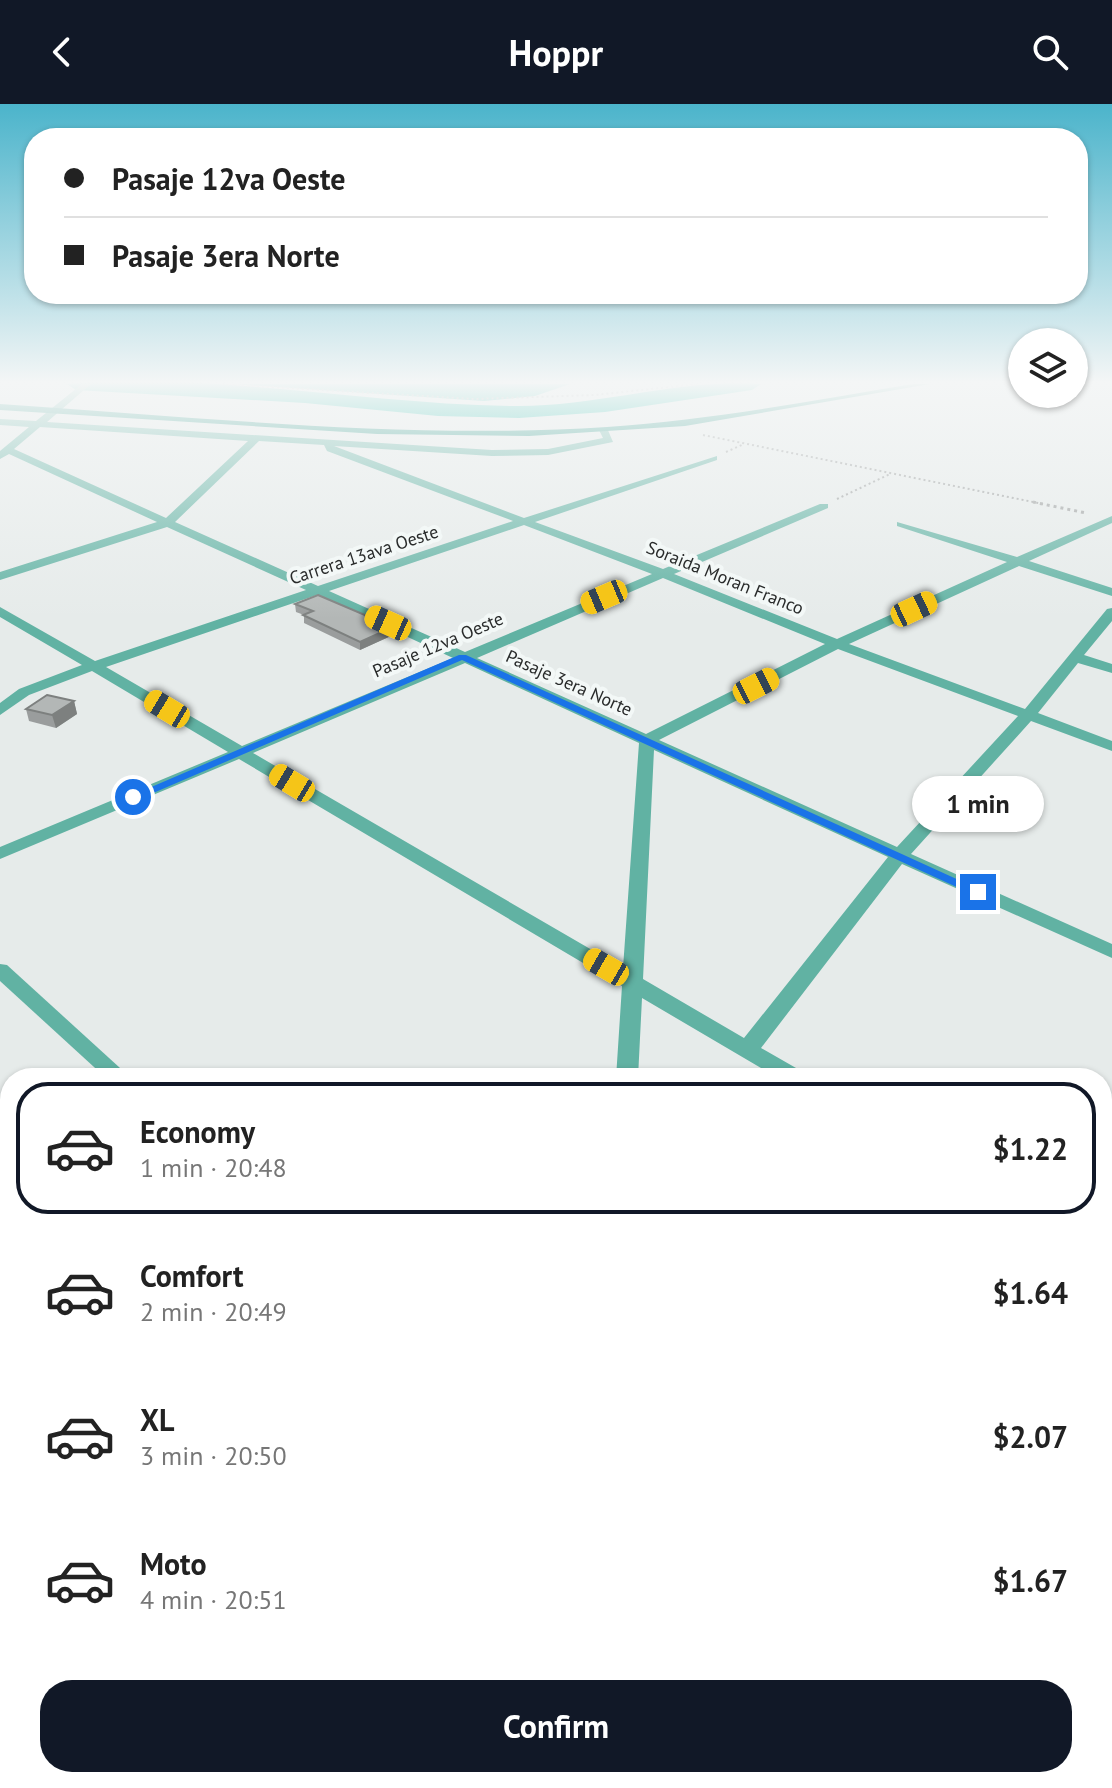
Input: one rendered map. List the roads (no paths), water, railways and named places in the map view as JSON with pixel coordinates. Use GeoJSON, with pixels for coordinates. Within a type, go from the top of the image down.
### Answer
{"type":"FeatureCollection","features":[{"type":"Feature","properties":{"kind":"street","name":"Pasaje 3era Norte"},"geometry":{"type":"LineString","coordinates":[[26,463],[315,589],[1112,952]]}},
{"type":"Feature","properties":{"kind":"street"},"geometry":{"type":"LineString","coordinates":[[0,576],[167,523],[231,463]]}},
{"type":"Feature","properties":{"kind":"street","name":"Soraida Moran Franco"},"geometry":{"type":"LineString","coordinates":[[367,463],[661,573],[837,644],[1112,746]]}},
{"type":"Feature","properties":{"kind":"street","name":"Carrera 13ava Oeste"},"geometry":{"type":"LineString","coordinates":[[0,710],[24,692],[93,666],[699,463]]}},
{"type":"Feature","properties":{"kind":"street","name":"Pasaje 12va Oeste"},"geometry":{"type":"LineString","coordinates":[[0,854],[824,506]]}},
{"type":"Feature","properties":{"kind":"street"},"geometry":{"type":"LineString","coordinates":[[628,1068],[647,740],[837,644],[1112,519]]}},
{"type":"Feature","properties":{"kind":"street"},"geometry":{"type":"LineString","coordinates":[[901,524],[1022,558],[1112,592]]}},
{"type":"Feature","properties":{"kind":"street"},"geometry":{"type":"LineString","coordinates":[[0,611],[778,1068]]}},
{"type":"Feature","properties":{"kind":"street"},"geometry":{"type":"LineString","coordinates":[[747,1050],[898,857],[1078,658],[1112,612]]}},
{"type":"Feature","properties":{"kind":"street"},"geometry":{"type":"LineString","coordinates":[[1078,658],[1112,669]]}},
{"type":"Feature","properties":{"kind":"street"},"geometry":{"type":"LineString","coordinates":[[0,970],[109,1068]]}}]}
